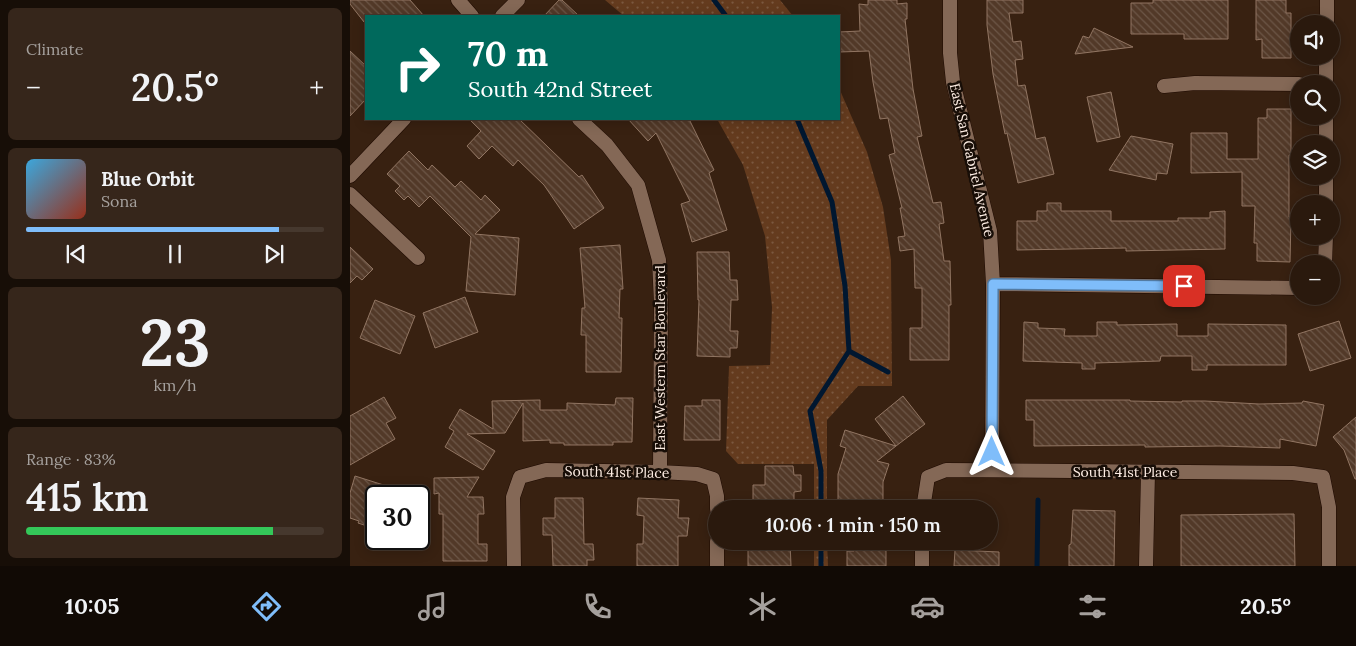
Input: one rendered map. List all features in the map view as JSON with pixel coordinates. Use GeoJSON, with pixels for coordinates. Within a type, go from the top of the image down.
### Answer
{"type":"FeatureCollection","features":[{"type":"Feature","properties":{"kind":"street"},"geometry":{"type":"LineString","coordinates":[[458,0],[471,15]]}},
{"type":"Feature","properties":{"kind":"street"},"geometry":{"type":"LineString","coordinates":[[503,15],[518,0]]}},
{"type":"Feature","properties":{"kind":"street","name":"East San Gabriel Avenue"},"geometry":{"type":"LineString","coordinates":[[950,0],[950,53],[954,82],[990,231],[993,284],[992,470]]}},
{"type":"Feature","properties":{"kind":"street"},"geometry":{"type":"LineString","coordinates":[[1327,0],[1327,15]]}},
{"type":"Feature","properties":{"kind":"street"},"geometry":{"type":"LineString","coordinates":[[1164,86],[1195,83],[1290,84]]}},
{"type":"Feature","properties":{"kind":"street"},"geometry":{"type":"LineString","coordinates":[[350,176],[403,120]]}},
{"type":"Feature","properties":{"kind":"street","name":"East Western Star Boulevard"},"geometry":{"type":"LineString","coordinates":[[580,120],[606,145],[638,185],[660,260],[662,303],[660,472]]}},
{"type":"Feature","properties":{"kind":"street"},"geometry":{"type":"LineString","coordinates":[[350,194],[418,258]]}},
{"type":"Feature","properties":{"kind":"street"},"geometry":{"type":"LineString","coordinates":[[993,284],[1290,288]]}},
{"type":"Feature","properties":{"kind":"street","name":"South 41st Place"},"geometry":{"type":"LineString","coordinates":[[514,566],[513,497],[520,477],[546,470],[697,474],[713,479],[717,500]]}},
{"type":"Feature","properties":{"kind":"street","name":"South 41st Place"},"geometry":{"type":"LineString","coordinates":[[924,500],[928,477],[946,470],[1293,473],[1323,477],[1329,507],[1329,566]]}},
{"type":"Feature","properties":{"kind":"street"},"geometry":{"type":"LineString","coordinates":[[1146,566],[1148,472]]}},
{"type":"Feature","properties":{"kind":"street"},"geometry":{"type":"LineString","coordinates":[[717,550],[717,566]]}},
{"type":"Feature","properties":{"kind":"street"},"geometry":{"type":"LineString","coordinates":[[922,550],[922,566]]}},
{"type":"Feature","properties":{"kind":"shaded area"},"geometry":{"type":"Polygon","coordinates":[[[605,0],[780,0],[792,15],[623,15],[605,0]]]}},
{"type":"Feature","properties":{"kind":"shaded area"},"geometry":{"type":"Polygon","coordinates":[[[840,90],[867,152],[883,207],[891,260],[892,386],[858,386],[827,420],[827,500],[814,500],[814,464],[738,464],[726,451],[729,366],[770,365],[772,307],[765,236],[743,165],[718,120],[840,120],[840,90]]]}},
{"type":"Feature","properties":{"kind":"shaded area"},"geometry":{"type":"Polygon","coordinates":[[[814,550],[827,550],[828,566],[814,566],[814,550]]]}},
{"type":"Feature","properties":{"kind":"building"},"geometry":{"type":"Polygon","coordinates":[[[350,0],[410,0],[423,15],[365,15],[364,22],[350,4],[350,0]]]}},
{"type":"Feature","properties":{"kind":"building"},"geometry":{"type":"Polygon","coordinates":[[[559,0],[562,0],[578,15],[545,15],[559,0]]]}},
{"type":"Feature","properties":{"kind":"building"},"geometry":{"type":"Polygon","coordinates":[[[868,0],[897,0],[897,4],[907,3],[907,19],[905,19],[913,89],[922,136],[917,137],[933,203],[941,202],[944,223],[939,224],[944,261],[950,261],[949,360],[910,360],[910,328],[922,328],[922,288],[915,288],[914,249],[900,251],[898,237],[905,236],[900,208],[902,208],[889,155],[895,153],[888,118],[880,119],[869,51],[840,52],[840,32],[860,31],[859,4],[868,5],[868,0]]]}},
{"type":"Feature","properties":{"kind":"building"},"geometry":{"type":"Polygon","coordinates":[[[987,0],[1023,0],[1023,13],[1009,13],[1013,42],[1021,41],[1023,59],[1015,60],[1018,86],[1025,85],[1036,139],[1045,137],[1054,174],[1018,183],[1007,133],[1005,134],[993,74],[987,25],[987,0]]]}},
{"type":"Feature","properties":{"kind":"building"},"geometry":{"type":"Polygon","coordinates":[[[1153,0],[1228,0],[1228,39],[1184,39],[1184,34],[1131,34],[1131,3],[1153,3],[1153,0]]]}},
{"type":"Feature","properties":{"kind":"building"},"geometry":{"type":"Polygon","coordinates":[[[1256,0],[1286,0],[1286,13],[1291,13],[1290,58],[1262,58],[1262,39],[1256,40],[1256,0]]]}},
{"type":"Feature","properties":{"kind":"building"},"geometry":{"type":"Polygon","coordinates":[[[1094,28],[1133,47],[1075,54],[1083,36],[1089,38],[1094,28]]]}},
{"type":"Feature","properties":{"kind":"building"},"geometry":{"type":"Polygon","coordinates":[[[350,51],[365,65],[365,100],[350,116],[350,51]]]}},
{"type":"Feature","properties":{"kind":"building"},"geometry":{"type":"Polygon","coordinates":[[[1111,92],[1120,137],[1097,142],[1087,97],[1111,92]]]}},
{"type":"Feature","properties":{"kind":"building"},"geometry":{"type":"Polygon","coordinates":[[[1267,109],[1290,109],[1290,262],[1257,261],[1257,243],[1254,243],[1255,206],[1242,206],[1242,172],[1191,173],[1191,133],[1227,133],[1227,159],[1258,159],[1258,118],[1267,118],[1267,109]]]}},
{"type":"Feature","properties":{"kind":"building"},"geometry":{"type":"Polygon","coordinates":[[[470,120],[520,120],[579,177],[582,175],[604,208],[574,229],[544,185],[518,160],[513,166],[492,146],[479,159],[467,146],[481,131],[470,120]]]}},
{"type":"Feature","properties":{"kind":"building"},"geometry":{"type":"Polygon","coordinates":[[[629,120],[689,120],[714,170],[709,173],[727,230],[692,242],[681,204],[690,201],[656,133],[648,141],[629,120]]]}},
{"type":"Feature","properties":{"kind":"building"},"geometry":{"type":"Polygon","coordinates":[[[1131,136],[1173,144],[1167,174],[1157,173],[1156,180],[1109,170],[1131,136]]]}},
{"type":"Feature","properties":{"kind":"building"},"geometry":{"type":"Polygon","coordinates":[[[409,151],[428,170],[432,165],[455,187],[461,181],[481,200],[485,195],[500,210],[475,234],[519,238],[515,295],[466,291],[471,237],[430,196],[419,207],[408,196],[404,200],[395,191],[400,186],[387,174],[409,151]]]}},
{"type":"Feature","properties":{"kind":"building"},"geometry":{"type":"Polygon","coordinates":[[[1047,203],[1061,203],[1061,211],[1111,211],[1111,221],[1178,221],[1178,218],[1210,218],[1210,212],[1225,211],[1225,249],[1126,251],[1126,248],[1017,250],[1017,221],[1037,221],[1037,211],[1047,211],[1047,203]]]}},
{"type":"Feature","properties":{"kind":"building"},"geometry":{"type":"Polygon","coordinates":[[[620,245],[623,289],[620,289],[619,318],[622,318],[621,372],[586,372],[586,335],[581,335],[582,308],[585,308],[580,248],[620,245]]]}},
{"type":"Feature","properties":{"kind":"building"},"geometry":{"type":"Polygon","coordinates":[[[350,247],[373,269],[362,280],[357,276],[350,283],[350,247]]]}},
{"type":"Feature","properties":{"kind":"building"},"geometry":{"type":"Polygon","coordinates":[[[697,252],[729,252],[730,280],[737,280],[738,300],[731,300],[730,331],[738,331],[737,348],[730,348],[730,357],[697,356],[699,300],[697,252]]]}},
{"type":"Feature","properties":{"kind":"building"},"geometry":{"type":"Polygon","coordinates":[[[465,297],[478,332],[435,348],[423,313],[465,297]]]}},
{"type":"Feature","properties":{"kind":"building"},"geometry":{"type":"Polygon","coordinates":[[[375,300],[415,316],[400,354],[360,338],[375,300]]]}},
{"type":"Feature","properties":{"kind":"building"},"geometry":{"type":"Polygon","coordinates":[[[1339,321],[1351,358],[1310,371],[1298,334],[1339,321]]]}},
{"type":"Feature","properties":{"kind":"building"},"geometry":{"type":"Polygon","coordinates":[[[1024,322],[1038,323],[1038,328],[1065,329],[1064,336],[1097,336],[1097,322],[1117,322],[1117,325],[1177,324],[1177,336],[1208,336],[1208,324],[1286,325],[1286,365],[1207,365],[1207,370],[1192,370],[1192,356],[1161,356],[1160,361],[1095,363],[1095,369],[1082,369],[1082,363],[1023,361],[1024,322]]]}},
{"type":"Feature","properties":{"kind":"building"},"geometry":{"type":"Polygon","coordinates":[[[903,396],[925,424],[896,446],[875,419],[903,396]]]}},
{"type":"Feature","properties":{"kind":"building"},"geometry":{"type":"Polygon","coordinates":[[[384,397],[396,418],[386,423],[395,439],[350,465],[350,416],[384,397]]]}},
{"type":"Feature","properties":{"kind":"building"},"geometry":{"type":"Polygon","coordinates":[[[616,398],[633,398],[632,442],[613,442],[613,445],[564,445],[564,443],[550,443],[550,440],[523,441],[523,403],[505,433],[467,434],[495,451],[483,470],[445,447],[454,431],[449,428],[460,409],[493,429],[492,401],[540,400],[540,410],[567,410],[567,403],[615,405],[616,398]]]}},
{"type":"Feature","properties":{"kind":"building"},"geometry":{"type":"Polygon","coordinates":[[[702,400],[720,400],[720,440],[684,440],[685,406],[702,406],[702,400]]]}},
{"type":"Feature","properties":{"kind":"building"},"geometry":{"type":"Polygon","coordinates":[[[1026,400],[1205,401],[1259,404],[1302,403],[1303,401],[1324,405],[1316,446],[1280,439],[1280,448],[1220,446],[1145,447],[1145,445],[1034,446],[1034,420],[1026,420],[1026,400]]]}},
{"type":"Feature","properties":{"kind":"building"},"geometry":{"type":"Polygon","coordinates":[[[1356,417],[1355,479],[1344,450],[1333,437],[1356,417]]]}},
{"type":"Feature","properties":{"kind":"building"},"geometry":{"type":"Polygon","coordinates":[[[845,430],[896,446],[877,461],[889,464],[883,482],[883,500],[838,500],[838,474],[846,448],[840,446],[845,430]]]}},
{"type":"Feature","properties":{"kind":"building"},"geometry":{"type":"Polygon","coordinates":[[[765,466],[793,466],[794,475],[801,475],[801,491],[794,492],[794,500],[753,500],[753,485],[765,485],[765,466]]]}},
{"type":"Feature","properties":{"kind":"building"},"geometry":{"type":"Polygon","coordinates":[[[355,476],[384,485],[365,485],[365,525],[350,518],[350,493],[355,476]]]}},
{"type":"Feature","properties":{"kind":"building"},"geometry":{"type":"Polygon","coordinates":[[[479,477],[467,497],[483,497],[484,514],[478,514],[478,544],[487,544],[487,561],[443,561],[443,514],[439,514],[439,493],[434,494],[434,478],[479,477]]]}},
{"type":"Feature","properties":{"kind":"building"},"geometry":{"type":"Polygon","coordinates":[[[555,498],[583,498],[584,544],[593,544],[594,560],[587,560],[587,566],[553,566],[552,535],[543,535],[543,518],[555,518],[555,498]]]}},
{"type":"Feature","properties":{"kind":"building"},"geometry":{"type":"Polygon","coordinates":[[[638,498],[679,500],[678,518],[689,518],[687,536],[678,536],[678,566],[637,566],[637,544],[643,544],[644,516],[637,515],[638,498]]]}},
{"type":"Feature","properties":{"kind":"building"},"geometry":{"type":"Polygon","coordinates":[[[1073,510],[1115,511],[1114,566],[1069,566],[1073,510]]]}},
{"type":"Feature","properties":{"kind":"building"},"geometry":{"type":"Polygon","coordinates":[[[1294,514],[1295,566],[1181,566],[1181,515],[1294,514]]]}},
{"type":"Feature","properties":{"kind":"building"},"geometry":{"type":"Polygon","coordinates":[[[748,550],[790,550],[791,566],[748,566],[748,550]]]}},
{"type":"Feature","properties":{"kind":"building"},"geometry":{"type":"Polygon","coordinates":[[[886,550],[886,566],[847,566],[847,551],[886,550]]]}},
{"type":"Feature","properties":{"kind":"building"},"geometry":{"type":"Polygon","coordinates":[[[955,550],[999,552],[999,566],[954,566],[955,550]]]}},
{"type":"Feature","properties":{"kind":"waterway"},"geometry":{"type":"LineString","coordinates":[[714,0],[725,15]]}},
{"type":"Feature","properties":{"kind":"waterway"},"geometry":{"type":"LineString","coordinates":[[797,120],[832,202],[845,286],[849,351],[810,411],[821,471],[821,500]]}},
{"type":"Feature","properties":{"kind":"waterway"},"geometry":{"type":"LineString","coordinates":[[849,351],[888,372]]}},
{"type":"Feature","properties":{"kind":"waterway"},"geometry":{"type":"LineString","coordinates":[[1037,566],[1038,500]]}},
{"type":"Feature","properties":{"kind":"waterway"},"geometry":{"type":"LineString","coordinates":[[821,550],[821,566]]}},
{"type":"Feature","properties":{"kind":"route"},"geometry":{"type":"LineString","coordinates":[[992,452],[993,284],[1184,286]]}}]}
